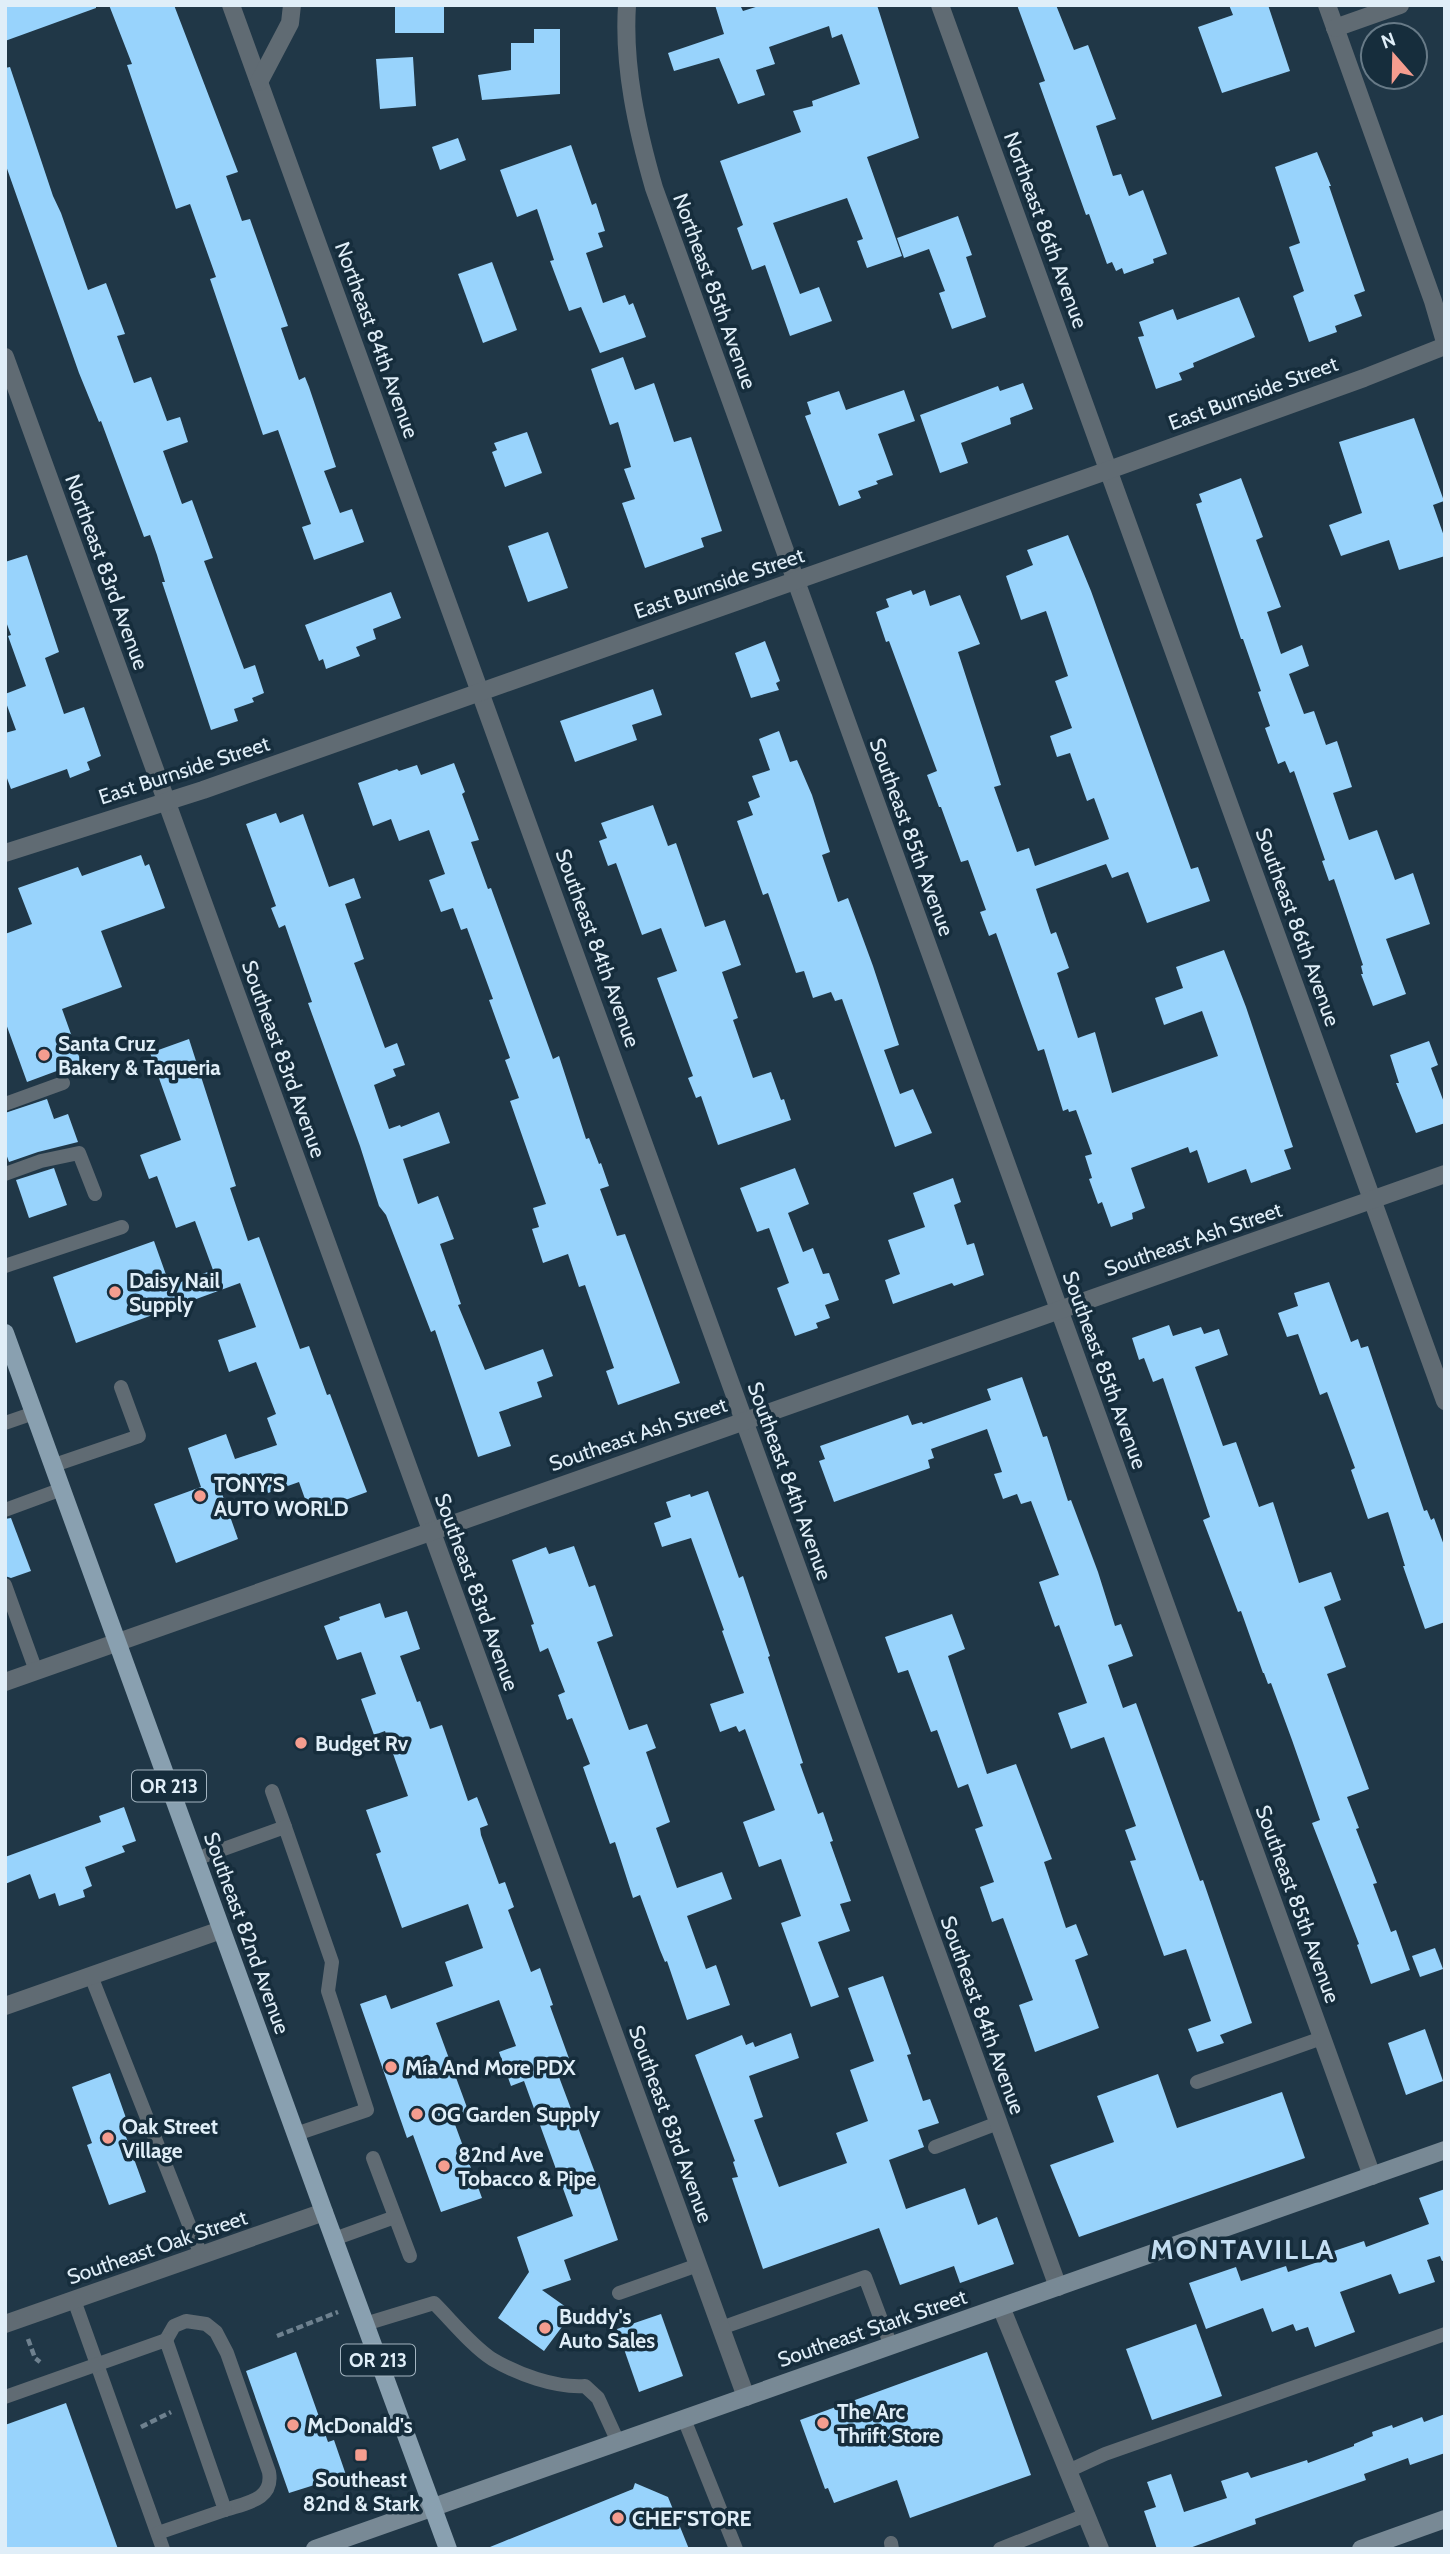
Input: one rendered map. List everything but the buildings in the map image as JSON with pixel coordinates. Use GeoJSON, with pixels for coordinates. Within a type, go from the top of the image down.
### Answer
{"type":"FeatureCollection","features":[{"type":"Feature","properties":{"kind":"main road","name":"Southeast 82nd Avenue"},"geometry":{"type":"LineString","coordinates":[[5,1333],[448,2549]]}},
{"type":"Feature","properties":{"kind":"main road","name":"Southeast Stark Street"},"geometry":{"type":"LineString","coordinates":[[319,2548],[1445,2150]]}},
{"type":"Feature","properties":{"kind":"main road"},"geometry":{"type":"LineString","coordinates":[[1360,2549],[1445,2519]]}},
{"type":"Feature","properties":{"kind":"street","name":"Northeast 84th Avenue"},"geometry":{"type":"LineString","coordinates":[[232,5],[480,691]]}},
{"type":"Feature","properties":{"kind":"street"},"geometry":{"type":"LineString","coordinates":[[259,82],[290,23],[292,5]]}},
{"type":"Feature","properties":{"kind":"street","name":"Northeast 86th Avenue"},"geometry":{"type":"LineString","coordinates":[[940,5],[1109,470]]}},
{"type":"Feature","properties":{"kind":"street"},"geometry":{"type":"LineString","coordinates":[[1327,5],[1433,301],[1445,344]]}},
{"type":"Feature","properties":{"kind":"street"},"geometry":{"type":"LineString","coordinates":[[1335,29],[1400,5]]}},
{"type":"Feature","properties":{"kind":"street","name":"Northeast 85th Avenue"},"geometry":{"type":"LineString","coordinates":[[627,8],[632,96],[648,167],[678,258],[795,580]]}},
{"type":"Feature","properties":{"kind":"street","name":"East Burnside Street"},"geometry":{"type":"LineString","coordinates":[[5,853],[166,801],[1109,470],[1363,378],[1445,344]]}},
{"type":"Feature","properties":{"kind":"street","name":"Northeast 83rd Avenue"},"geometry":{"type":"LineString","coordinates":[[5,357],[166,801]]}},
{"type":"Feature","properties":{"kind":"street","name":"Southeast 86th Avenue"},"geometry":{"type":"LineString","coordinates":[[1109,470],[1445,1401]]}},
{"type":"Feature","properties":{"kind":"street","name":"Southeast 85th Avenue"},"geometry":{"type":"LineString","coordinates":[[795,580],[1372,2176]]}},
{"type":"Feature","properties":{"kind":"street","name":"Southeast 84th Avenue"},"geometry":{"type":"LineString","coordinates":[[480,691],[1058,2287]]}},
{"type":"Feature","properties":{"kind":"street","name":"Southeast 83rd Avenue"},"geometry":{"type":"LineString","coordinates":[[166,801],[746,2397]]}},
{"type":"Feature","properties":{"kind":"street","name":"Southeast Ash Street"},"geometry":{"type":"LineString","coordinates":[[5,1682],[1445,1174]]}},
{"type":"Feature","properties":{"kind":"street"},"geometry":{"type":"LineString","coordinates":[[5,2006],[221,1930]]}},
{"type":"Feature","properties":{"kind":"street","name":"Southeast Oak Street"},"geometry":{"type":"LineString","coordinates":[[13,2321],[324,2212]]}},
{"type":"Feature","properties":{"kind":"street"},"geometry":{"type":"LineString","coordinates":[[1001,2307],[1100,2549]]}},
{"type":"Feature","properties":{"kind":"lane"},"geometry":{"type":"LineString","coordinates":[[5,1104],[63,1083]]}},
{"type":"Feature","properties":{"kind":"lane"},"geometry":{"type":"LineString","coordinates":[[5,1174],[41,1161],[79,1153],[95,1194]]}},
{"type":"Feature","properties":{"kind":"lane"},"geometry":{"type":"LineString","coordinates":[[5,1266],[122,1227]]}},
{"type":"Feature","properties":{"kind":"lane"},"geometry":{"type":"LineString","coordinates":[[54,1465],[139,1436],[121,1387]]}},
{"type":"Feature","properties":{"kind":"lane"},"geometry":{"type":"LineString","coordinates":[[5,1423],[34,1413]]}},
{"type":"Feature","properties":{"kind":"lane"},"geometry":{"type":"LineString","coordinates":[[5,1510],[62,1489]]}},
{"type":"Feature","properties":{"kind":"lane"},"geometry":{"type":"LineString","coordinates":[[5,1585],[36,1671]]}},
{"type":"Feature","properties":{"kind":"lane"},"geometry":{"type":"LineString","coordinates":[[272,1791],[332,1962],[328,1991],[367,2110],[296,2134]]}},
{"type":"Feature","properties":{"kind":"lane"},"geometry":{"type":"LineString","coordinates":[[195,1859],[285,1827]]}},
{"type":"Feature","properties":{"kind":"lane"},"geometry":{"type":"LineString","coordinates":[[91,1976],[201,2256]]}},
{"type":"Feature","properties":{"kind":"lane"},"geometry":{"type":"LineString","coordinates":[[1197,2081],[1322,2038]]}},
{"type":"Feature","properties":{"kind":"lane"},"geometry":{"type":"LineString","coordinates":[[935,2147],[998,2123]]}},
{"type":"Feature","properties":{"kind":"lane"},"geometry":{"type":"LineString","coordinates":[[373,2158],[410,2256]]}},
{"type":"Feature","properties":{"kind":"lane"},"geometry":{"type":"LineString","coordinates":[[334,2239],[395,2217]]}},
{"type":"Feature","properties":{"kind":"lane"},"geometry":{"type":"LineString","coordinates":[[619,2293],[698,2265]]}},
{"type":"Feature","properties":{"kind":"lane"},"geometry":{"type":"LineString","coordinates":[[721,2328],[865,2277],[891,2346]]}},
{"type":"Feature","properties":{"kind":"lane"},"geometry":{"type":"LineString","coordinates":[[74,2300],[163,2549]]}},
{"type":"Feature","properties":{"kind":"lane"},"geometry":{"type":"LineString","coordinates":[[365,2325],[434,2303],[491,2358],[550,2382],[572,2387],[585,2386],[598,2398],[618,2442]]}},
{"type":"Feature","properties":{"kind":"lane"},"geometry":{"type":"LineString","coordinates":[[5,2398],[166,2340],[174,2326],[186,2322],[206,2324],[216,2332],[227,2353],[271,2483],[267,2491],[255,2500],[158,2533]]}},
{"type":"Feature","properties":{"kind":"lane"},"geometry":{"type":"LineString","coordinates":[[1068,2471],[1105,2454],[1445,2334]]}},
{"type":"Feature","properties":{"kind":"lane"},"geometry":{"type":"LineString","coordinates":[[166,2340],[225,2510]]}},
{"type":"Feature","properties":{"kind":"lane"},"geometry":{"type":"LineString","coordinates":[[684,2419],[736,2549]]}},
{"type":"Feature","properties":{"kind":"lane"},"geometry":{"type":"LineString","coordinates":[[1000,2549],[1086,2515]]}},
{"type":"Feature","properties":{"kind":"path"},"geometry":{"type":"LineString","coordinates":[[277,2336],[358,2305]]}},
{"type":"Feature","properties":{"kind":"path"},"geometry":{"type":"LineString","coordinates":[[13,2321],[35,2358],[60,2378]]}},
{"type":"Feature","properties":{"kind":"place","name":"Santa Cruz Bakery & Taqueria"},"geometry":{"type":"Point","coordinates":[44,1055]}},
{"type":"Feature","properties":{"kind":"place","name":"Daisy Nail Supply"},"geometry":{"type":"Point","coordinates":[115,1292]}},
{"type":"Feature","properties":{"kind":"place","name":"TONY'S AUTO WORLD"},"geometry":{"type":"Point","coordinates":[200,1496]}},
{"type":"Feature","properties":{"kind":"place","name":"Budget Rv"},"geometry":{"type":"Point","coordinates":[301,1743]}},
{"type":"Feature","properties":{"kind":"place","name":"Mía And More PDX"},"geometry":{"type":"Point","coordinates":[391,2067]}},
{"type":"Feature","properties":{"kind":"place","name":"OG Garden Supply"},"geometry":{"type":"Point","coordinates":[417,2114]}},
{"type":"Feature","properties":{"kind":"place","name":"Oak Street Village"},"geometry":{"type":"Point","coordinates":[108,2138]}},
{"type":"Feature","properties":{"kind":"place","name":"82nd Ave Tobacco & Pipe"},"geometry":{"type":"Point","coordinates":[444,2166]}},
{"type":"Feature","properties":{"kind":"place","name":"Buddy's Auto Sales"},"geometry":{"type":"Point","coordinates":[545,2328]}},
{"type":"Feature","properties":{"kind":"place","name":"The Arc Thrift Store"},"geometry":{"type":"Point","coordinates":[823,2423]}},
{"type":"Feature","properties":{"kind":"place","name":"McDonald's"},"geometry":{"type":"Point","coordinates":[293,2425]}},
{"type":"Feature","properties":{"kind":"place","name":"Southeast 82nd & Stark"},"geometry":{"type":"Point","coordinates":[361,2455]}},
{"type":"Feature","properties":{"kind":"place","name":"CHEF'STORE"},"geometry":{"type":"Point","coordinates":[618,2518]}},
{"type":"Feature","properties":{"kind":"district","name":"MONTAVILLA"},"geometry":{"type":"Point","coordinates":[1243,2249]}}]}
